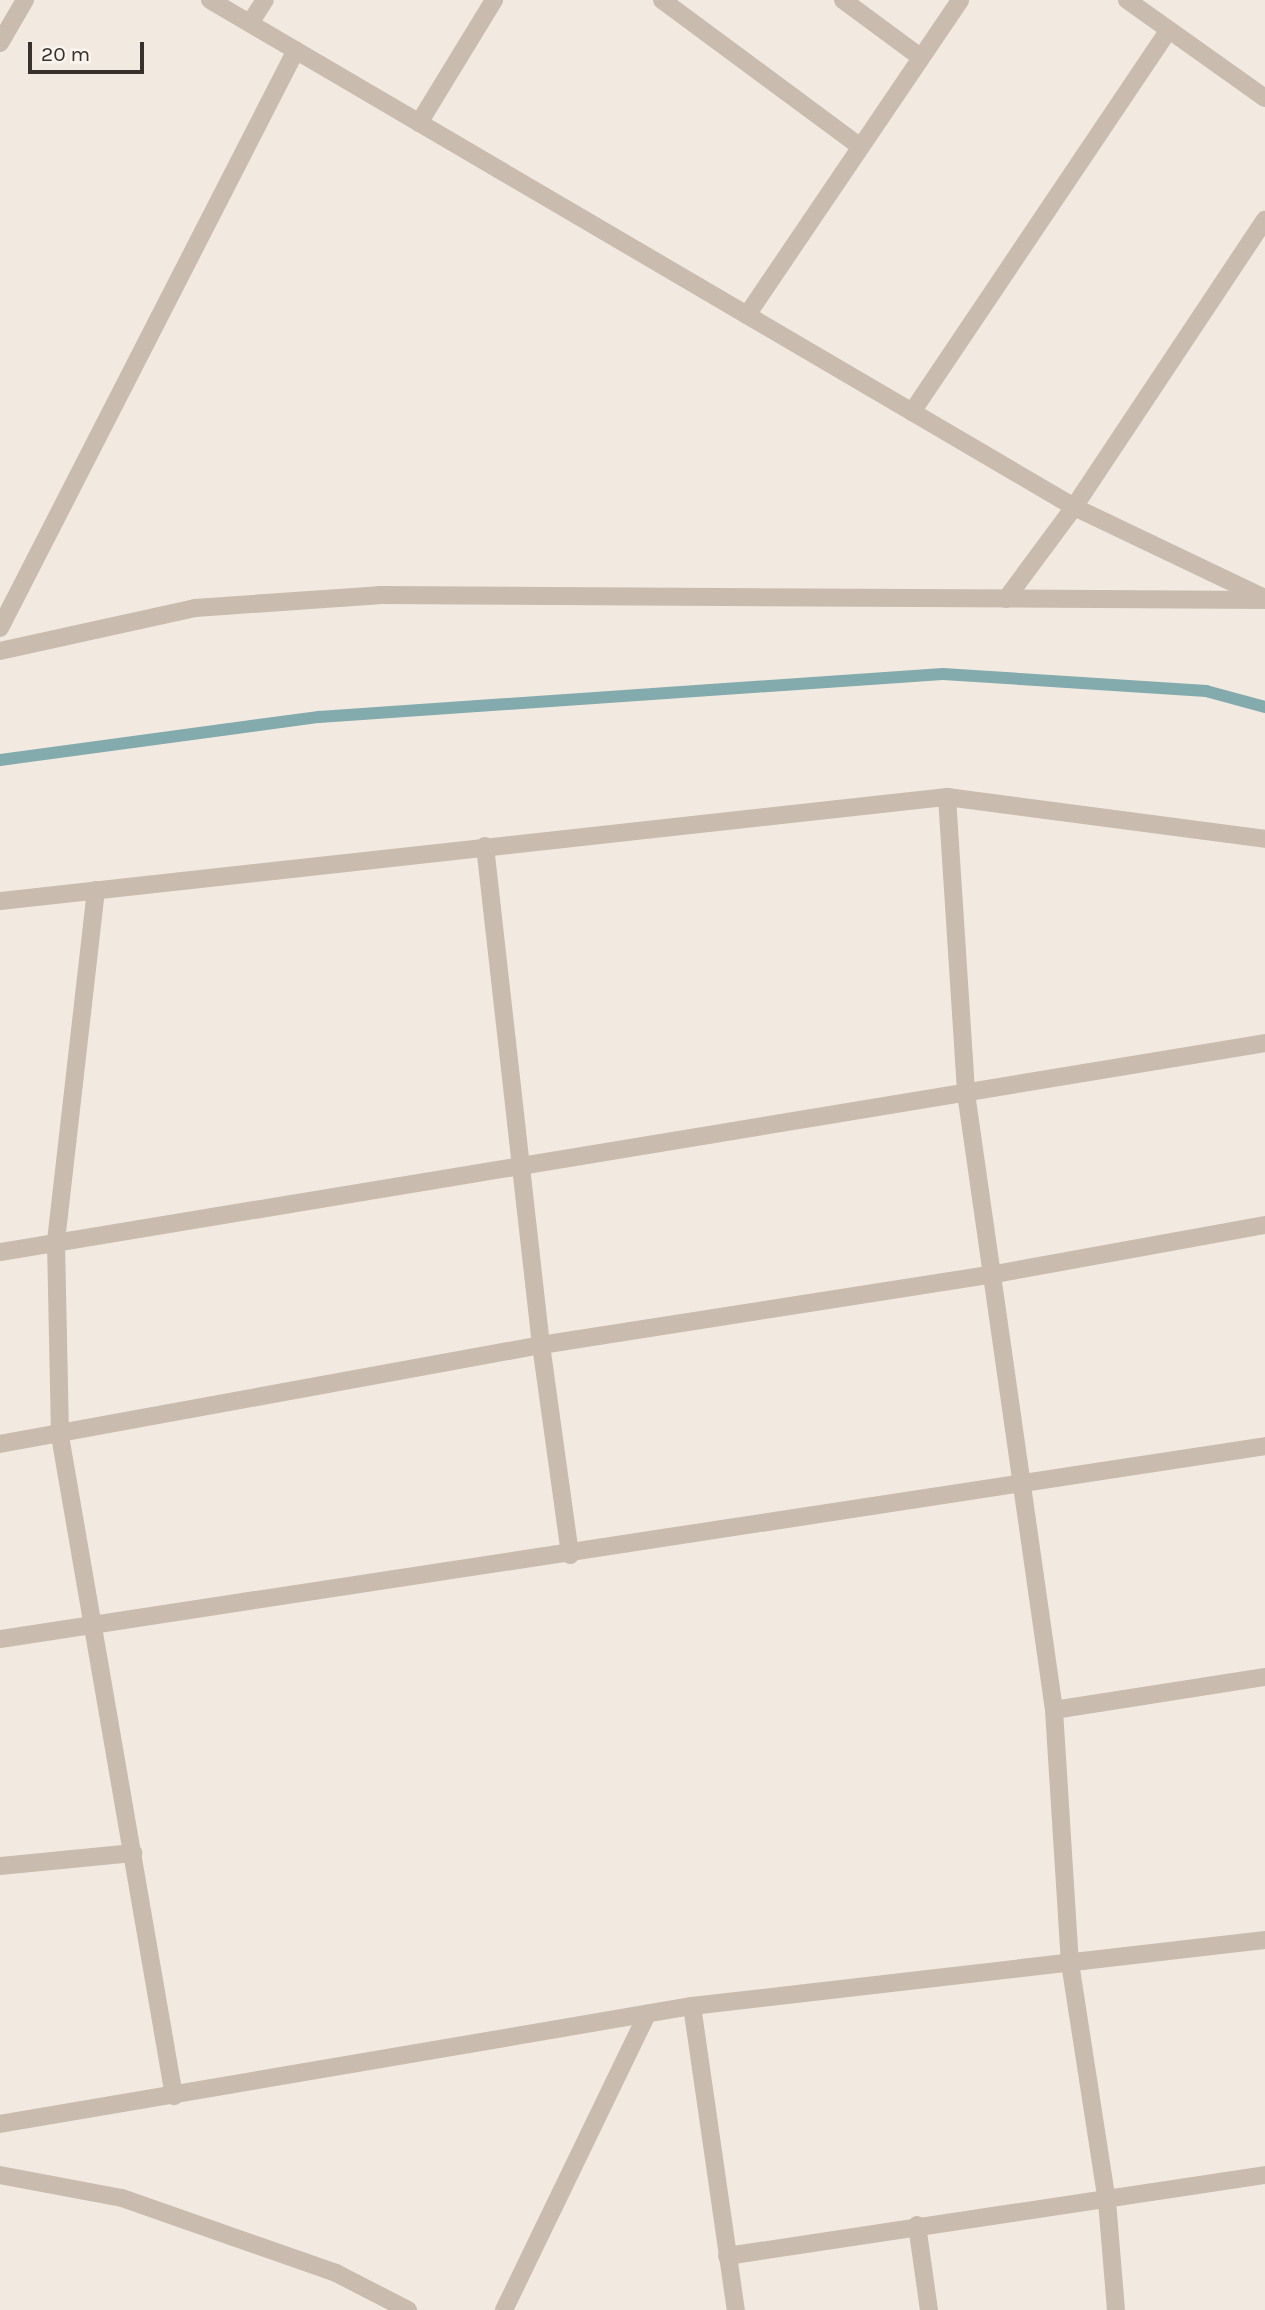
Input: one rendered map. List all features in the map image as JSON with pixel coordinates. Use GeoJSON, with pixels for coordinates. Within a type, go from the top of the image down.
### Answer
{"type":"FeatureCollection","features":[{"type":"Feature","properties":{"kind":"street"},"geometry":{"type":"LineString","coordinates":[[0,43],[24,0]]}},
{"type":"Feature","properties":{"kind":"street"},"geometry":{"type":"LineString","coordinates":[[210,0],[1074,507],[1265,599]]}},
{"type":"Feature","properties":{"kind":"street"},"geometry":{"type":"LineString","coordinates":[[250,23],[265,0]]}},
{"type":"Feature","properties":{"kind":"street"},"geometry":{"type":"LineString","coordinates":[[419,123],[494,0]]}},
{"type":"Feature","properties":{"kind":"street"},"geometry":{"type":"LineString","coordinates":[[662,0],[858,145]]}},
{"type":"Feature","properties":{"kind":"street"},"geometry":{"type":"LineString","coordinates":[[843,0],[920,57]]}},
{"type":"Feature","properties":{"kind":"street"},"geometry":{"type":"LineString","coordinates":[[747,315],[858,145],[960,0]]}},
{"type":"Feature","properties":{"kind":"street"},"geometry":{"type":"LineString","coordinates":[[1127,0],[1265,98]]}},
{"type":"Feature","properties":{"kind":"street"},"geometry":{"type":"LineString","coordinates":[[912,412],[1168,31]]}},
{"type":"Feature","properties":{"kind":"street"},"geometry":{"type":"LineString","coordinates":[[0,628],[296,50]]}},
{"type":"Feature","properties":{"kind":"street"},"geometry":{"type":"LineString","coordinates":[[1006,599],[1074,507],[1265,220]]}},
{"type":"Feature","properties":{"kind":"street"},"geometry":{"type":"LineString","coordinates":[[0,651],[195,608],[379,595],[1265,599]]}},
{"type":"Feature","properties":{"kind":"street"},"geometry":{"type":"LineString","coordinates":[[947,797],[967,1093],[995,1274],[1054,1710],[1070,1963],[1107,2200],[1116,2310]]}},
{"type":"Feature","properties":{"kind":"street"},"geometry":{"type":"LineString","coordinates":[[0,901],[947,797],[1265,839]]}},
{"type":"Feature","properties":{"kind":"street"},"geometry":{"type":"LineString","coordinates":[[485,846],[541,1345],[570,1555]]}},
{"type":"Feature","properties":{"kind":"street"},"geometry":{"type":"LineString","coordinates":[[96,890],[57,1243],[60,1436],[174,2096]]}},
{"type":"Feature","properties":{"kind":"street"},"geometry":{"type":"LineString","coordinates":[[0,1252],[523,1168],[1265,1043]]}},
{"type":"Feature","properties":{"kind":"street"},"geometry":{"type":"LineString","coordinates":[[0,1444],[60,1436],[541,1345],[995,1274],[1265,1225]]}},
{"type":"Feature","properties":{"kind":"street"},"geometry":{"type":"LineString","coordinates":[[0,1639],[94,1622],[570,1555],[1265,1446]]}},
{"type":"Feature","properties":{"kind":"street"},"geometry":{"type":"LineString","coordinates":[[1054,1710],[1265,1677]]}},
{"type":"Feature","properties":{"kind":"street"},"geometry":{"type":"LineString","coordinates":[[0,1866],[132,1853]]}},
{"type":"Feature","properties":{"kind":"street"},"geometry":{"type":"LineString","coordinates":[[0,2124],[692,2006],[1265,1940]]}},
{"type":"Feature","properties":{"kind":"street"},"geometry":{"type":"LineString","coordinates":[[692,2006],[736,2310]]}},
{"type":"Feature","properties":{"kind":"street"},"geometry":{"type":"LineString","coordinates":[[504,2310],[647,2014]]}},
{"type":"Feature","properties":{"kind":"street"},"geometry":{"type":"LineString","coordinates":[[0,2175],[122,2198],[336,2273],[408,2310]]}},
{"type":"Feature","properties":{"kind":"street"},"geometry":{"type":"LineString","coordinates":[[727,2256],[917,2225],[1107,2200],[1265,2175]]}},
{"type":"Feature","properties":{"kind":"street"},"geometry":{"type":"LineString","coordinates":[[917,2225],[929,2310]]}},
{"type":"Feature","properties":{"kind":"waterway"},"geometry":{"type":"LineString","coordinates":[[0,760],[319,717],[943,674],[1206,691],[1265,707]]}}]}
